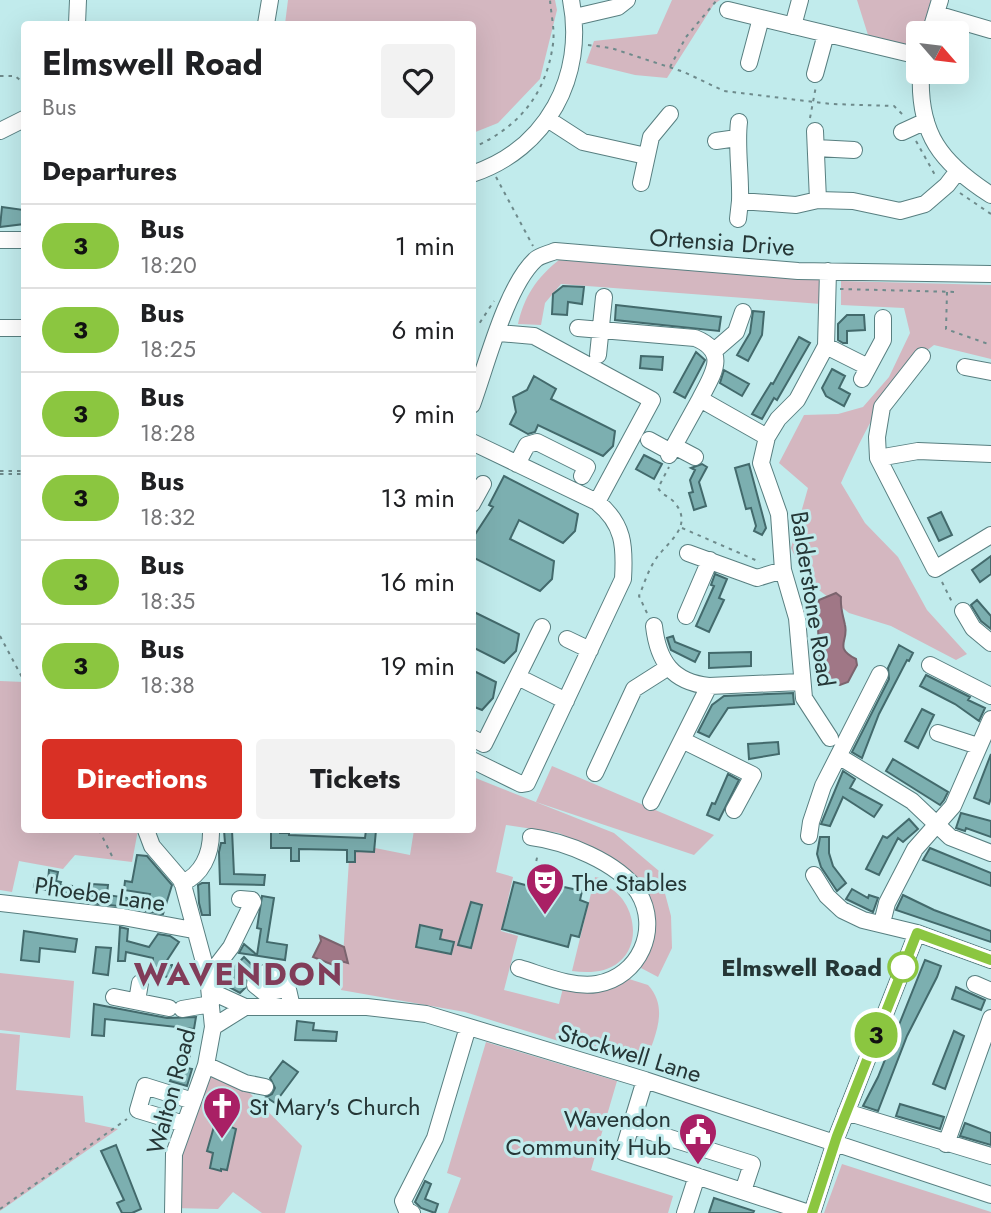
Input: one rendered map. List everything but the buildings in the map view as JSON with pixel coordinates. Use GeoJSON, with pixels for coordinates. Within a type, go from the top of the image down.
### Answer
{"type":"FeatureCollection","features":[{"type":"Feature","properties":{"kind":"street"},"geometry":{"type":"LineString","coordinates":[[77,21],[78,0]]}},
{"type":"Feature","properties":{"kind":"street"},"geometry":{"type":"LineString","coordinates":[[267,21],[270,0]]}},
{"type":"Feature","properties":{"kind":"street"},"geometry":{"type":"LineString","coordinates":[[476,173],[492,168],[523,149],[548,120],[567,86],[575,44],[575,17],[571,0]]}},
{"type":"Feature","properties":{"kind":"street"},"geometry":{"type":"LineString","coordinates":[[575,17],[618,7],[627,0]]}},
{"type":"Feature","properties":{"kind":"street"},"geometry":{"type":"LineString","coordinates":[[793,26],[800,0]]}},
{"type":"Feature","properties":{"kind":"street"},"geometry":{"type":"LineString","coordinates":[[723,5],[761,18],[906,53]]}},
{"type":"Feature","properties":{"kind":"street"},"geometry":{"type":"LineString","coordinates":[[938,7],[991,30]]}},
{"type":"Feature","properties":{"kind":"street"},"geometry":{"type":"LineString","coordinates":[[748,63],[761,18]]}},
{"type":"Feature","properties":{"kind":"street"},"geometry":{"type":"LineString","coordinates":[[816,74],[826,34]]}},
{"type":"Feature","properties":{"kind":"street"},"geometry":{"type":"LineString","coordinates":[[920,84],[926,121],[952,179],[991,195]]}},
{"type":"Feature","properties":{"kind":"street"},"geometry":{"type":"LineString","coordinates":[[641,183],[651,137],[670,114]]}},
{"type":"Feature","properties":{"kind":"street"},"geometry":{"type":"LineString","coordinates":[[0,131],[21,120]]}},
{"type":"Feature","properties":{"kind":"street"},"geometry":{"type":"LineString","coordinates":[[548,120],[583,142],[646,156]]}},
{"type":"Feature","properties":{"kind":"street"},"geometry":{"type":"LineString","coordinates":[[906,130],[926,121]]}},
{"type":"Feature","properties":{"kind":"street"},"geometry":{"type":"LineString","coordinates":[[738,219],[741,164],[737,138],[739,122]]}},
{"type":"Feature","properties":{"kind":"street"},"geometry":{"type":"LineString","coordinates":[[815,131],[818,200]]}},
{"type":"Feature","properties":{"kind":"street"},"geometry":{"type":"LineString","coordinates":[[716,141],[737,138]]}},
{"type":"Feature","properties":{"kind":"street"},"geometry":{"type":"LineString","coordinates":[[816,148],[853,150]]}},
{"type":"Feature","properties":{"kind":"street"},"geometry":{"type":"LineString","coordinates":[[740,201],[796,205],[818,200],[853,201],[900,211],[925,204],[952,179]]}},
{"type":"Feature","properties":{"kind":"street"},"geometry":{"type":"LineString","coordinates":[[0,240],[21,240]]}},
{"type":"Feature","properties":{"kind":"street","name":"Ortensia Drive"},"geometry":{"type":"LineString","coordinates":[[476,394],[509,302],[525,272],[537,258],[555,251],[828,271],[991,274]]}},
{"type":"Feature","properties":{"kind":"street"},"geometry":{"type":"LineString","coordinates":[[700,399],[767,437],[778,419],[797,400],[825,346],[828,271]]}},
{"type":"Feature","properties":{"kind":"street"},"geometry":{"type":"LineString","coordinates":[[598,355],[604,297]]}},
{"type":"Feature","properties":{"kind":"street"},"geometry":{"type":"LineString","coordinates":[[714,351],[736,332],[743,312]]}},
{"type":"Feature","properties":{"kind":"street"},"geometry":{"type":"LineString","coordinates":[[825,346],[865,373],[883,340],[883,318]]}},
{"type":"Feature","properties":{"kind":"street"},"geometry":{"type":"LineString","coordinates":[[0,328],[21,328]]}},
{"type":"Feature","properties":{"kind":"street"},"geometry":{"type":"LineString","coordinates":[[578,328],[695,338],[707,342],[714,351],[715,369],[674,451]]}},
{"type":"Feature","properties":{"kind":"street"},"geometry":{"type":"LineString","coordinates":[[499,333],[534,336],[652,400],[597,502]]}},
{"type":"Feature","properties":{"kind":"street"},"geometry":{"type":"LineString","coordinates":[[922,356],[882,407],[877,437],[878,458],[935,569],[991,535]]}},
{"type":"Feature","properties":{"kind":"street"},"geometry":{"type":"LineString","coordinates":[[965,367],[991,372]]}},
{"type":"Feature","properties":{"kind":"street","name":"Balderstone Road"},"geometry":{"type":"LineString","coordinates":[[767,437],[761,463],[779,514],[775,572],[797,618],[804,698],[830,738]]}},
{"type":"Feature","properties":{"kind":"street"},"geometry":{"type":"LineString","coordinates":[[649,440],[695,457]]}},
{"type":"Feature","properties":{"kind":"street"},"geometry":{"type":"LineString","coordinates":[[517,464],[527,445],[537,442],[587,467],[582,476]]}},
{"type":"Feature","properties":{"kind":"street"},"geometry":{"type":"LineString","coordinates":[[476,444],[597,502],[614,516],[624,557],[623,579],[527,783],[521,784],[476,762]]}},
{"type":"Feature","properties":{"kind":"street"},"geometry":{"type":"LineString","coordinates":[[878,458],[918,451],[991,454]]}},
{"type":"Feature","properties":{"kind":"street"},"geometry":{"type":"LineString","coordinates":[[476,497],[483,484]]}},
{"type":"Feature","properties":{"kind":"street"},"geometry":{"type":"LineString","coordinates":[[688,552],[757,578],[775,572]]}},
{"type":"Feature","properties":{"kind":"street"},"geometry":{"type":"LineString","coordinates":[[686,616],[710,560]]}},
{"type":"Feature","properties":{"kind":"street"},"geometry":{"type":"LineString","coordinates":[[963,611],[973,628],[991,643]]}},
{"type":"Feature","properties":{"kind":"street"},"geometry":{"type":"LineString","coordinates":[[654,626],[657,650],[667,668],[698,685],[801,682]]}},
{"type":"Feature","properties":{"kind":"street"},"geometry":{"type":"LineString","coordinates":[[476,742],[484,744],[542,627]]}},
{"type":"Feature","properties":{"kind":"street"},"geometry":{"type":"LineString","coordinates":[[567,639],[590,650]]}},
{"type":"Feature","properties":{"kind":"street"},"geometry":{"type":"LineString","coordinates":[[929,665],[991,696]]}},
{"type":"Feature","properties":{"kind":"street"},"geometry":{"type":"LineString","coordinates":[[595,773],[634,689],[667,668]]}},
{"type":"Feature","properties":{"kind":"street"},"geometry":{"type":"LineString","coordinates":[[809,836],[823,786],[880,674]]}},
{"type":"Feature","properties":{"kind":"street"},"geometry":{"type":"LineString","coordinates":[[517,677],[566,701]]}},
{"type":"Feature","properties":{"kind":"street"},"geometry":{"type":"LineString","coordinates":[[651,802],[709,686]]}},
{"type":"Feature","properties":{"kind":"street"},"geometry":{"type":"LineString","coordinates":[[882,922],[887,904],[915,849],[953,806],[991,719]]}},
{"type":"Feature","properties":{"kind":"street"},"geometry":{"type":"LineString","coordinates":[[937,734],[978,746]]}},
{"type":"Feature","properties":{"kind":"street"},"geometry":{"type":"LineString","coordinates":[[682,740],[759,769],[734,810]]}},
{"type":"Feature","properties":{"kind":"street"},"geometry":{"type":"LineString","coordinates":[[840,757],[912,801],[950,837],[991,853]]}},
{"type":"Feature","properties":{"kind":"street","name":"Walton Road"},"geometry":{"type":"LineString","coordinates":[[147,833],[152,846],[182,883],[209,991],[213,1027],[206,1065],[174,1154],[173,1213]]}},
{"type":"Feature","properties":{"kind":"street"},"geometry":{"type":"LineString","coordinates":[[182,883],[198,874],[211,845],[211,833]]}},
{"type":"Feature","properties":{"kind":"street"},"geometry":{"type":"LineString","coordinates":[[519,968],[562,980],[596,984],[619,976],[633,967],[643,947],[645,915],[638,892],[629,882],[584,852],[564,843],[536,837]]}},
{"type":"Feature","properties":{"kind":"street"},"geometry":{"type":"LineString","coordinates":[[814,875],[827,896],[842,909],[863,919],[917,933],[991,960]]}},
{"type":"Feature","properties":{"kind":"street"},"geometry":{"type":"LineString","coordinates":[[114,997],[176,1008],[209,991],[253,902],[240,899]]}},
{"type":"Feature","properties":{"kind":"street","name":"Phoebe Lane"},"geometry":{"type":"LineString","coordinates":[[0,903],[123,917],[193,930]]}},
{"type":"Feature","properties":{"kind":"street"},"geometry":{"type":"LineString","coordinates":[[646,1080],[624,1152],[810,1213],[846,1112],[917,933]]}},
{"type":"Feature","properties":{"kind":"street"},"geometry":{"type":"LineString","coordinates":[[138,1002],[140,983]]}},
{"type":"Feature","properties":{"kind":"street"},"geometry":{"type":"LineString","coordinates":[[975,984],[991,991]]}},
{"type":"Feature","properties":{"kind":"street"},"geometry":{"type":"LineString","coordinates":[[287,989],[292,1007]]}},
{"type":"Feature","properties":{"kind":"street","name":"Stockwell Lane"},"geometry":{"type":"LineString","coordinates":[[209,991],[245,1007],[367,1007],[426,1014],[646,1080],[991,1195]]}},
{"type":"Feature","properties":{"kind":"street"},"geometry":{"type":"LineString","coordinates":[[213,1027],[245,1007]]}},
{"type":"Feature","properties":{"kind":"street"},"geometry":{"type":"LineString","coordinates":[[946,1144],[991,1018]]}},
{"type":"Feature","properties":{"kind":"street"},"geometry":{"type":"LineString","coordinates":[[412,1213],[407,1211],[403,1201],[435,1138],[468,1027]]}},
{"type":"Feature","properties":{"kind":"street"},"geometry":{"type":"LineString","coordinates":[[206,1065],[245,1083],[265,1087]]}},
{"type":"Feature","properties":{"kind":"street"},"geometry":{"type":"LineString","coordinates":[[184,1124],[138,1110],[145,1086],[193,1101]]}},
{"type":"Feature","properties":{"kind":"street"},"geometry":{"type":"LineString","coordinates":[[846,1112],[991,1156]]}},
{"type":"Feature","properties":{"kind":"street"},"geometry":{"type":"LineString","coordinates":[[632,1126],[752,1164],[743,1191]]}},
{"type":"Feature","properties":{"kind":"street"},"geometry":{"type":"LineString","coordinates":[[685,1213],[697,1176]]}},
{"type":"Feature","properties":{"kind":"path"},"geometry":{"type":"LineString","coordinates":[[476,146],[503,132],[525,114],[543,86],[553,43],[550,0]]}},
{"type":"Feature","properties":{"kind":"path"},"geometry":{"type":"LineString","coordinates":[[669,68],[686,37],[723,5]]}},
{"type":"Feature","properties":{"kind":"path"},"geometry":{"type":"LineString","coordinates":[[575,44],[611,48],[684,72],[724,91],[812,101],[894,106],[904,115],[906,130],[932,172],[952,179],[991,214]]}},
{"type":"Feature","properties":{"kind":"path"},"geometry":{"type":"LineString","coordinates":[[815,131],[810,126],[816,74]]}},
{"type":"Feature","properties":{"kind":"path"},"geometry":{"type":"LineString","coordinates":[[0,76],[15,76],[21,81]]}},
{"type":"Feature","properties":{"kind":"path"},"geometry":{"type":"LineString","coordinates":[[492,168],[535,250]]}},
{"type":"Feature","properties":{"kind":"path"},"geometry":{"type":"LineString","coordinates":[[835,289],[958,292]]}},
{"type":"Feature","properties":{"kind":"path"},"geometry":{"type":"LineString","coordinates":[[947,292],[946,329],[991,345]]}},
{"type":"Feature","properties":{"kind":"path"},"geometry":{"type":"LineString","coordinates":[[654,626],[639,596],[657,557],[671,543],[682,520],[675,503],[658,488],[674,451]]}},
{"type":"Feature","properties":{"kind":"path"},"geometry":{"type":"LineString","coordinates":[[0,473],[21,472]]}},
{"type":"Feature","properties":{"kind":"path"},"geometry":{"type":"LineString","coordinates":[[680,528],[758,559],[775,572]]}},
{"type":"Feature","properties":{"kind":"path"},"geometry":{"type":"LineString","coordinates":[[0,636],[21,675]]}},
{"type":"Feature","properties":{"kind":"path"},"geometry":{"type":"LineString","coordinates":[[100,833],[114,860]]}},
{"type":"Feature","properties":{"kind":"path"},"geometry":{"type":"LineString","coordinates":[[531,886],[536,837]]}},
{"type":"Feature","properties":{"kind":"path"},"geometry":{"type":"LineString","coordinates":[[0,1209],[138,1110]]}},
{"type":"Feature","properties":{"kind":"shaded area"},"geometry":{"type":"Polygon","coordinates":[[[288,0],[555,0],[557,10],[540,79],[498,123],[476,132],[476,21],[285,21],[288,0]]]}},
{"type":"Feature","properties":{"kind":"shaded area"},"geometry":{"type":"Polygon","coordinates":[[[672,0],[720,0],[714,4],[667,78],[635,75],[586,63],[594,41],[657,34],[672,0]]]}},
{"type":"Feature","properties":{"kind":"shaded area"},"geometry":{"type":"Polygon","coordinates":[[[857,0],[931,0],[925,21],[906,21],[906,45],[868,35],[857,0]]]}},
{"type":"Feature","properties":{"kind":"shaded area"},"geometry":{"type":"Polygon","coordinates":[[[559,260],[822,280],[821,304],[561,284],[545,303],[541,325],[518,324],[532,288],[559,260]]]}},
{"type":"Feature","properties":{"kind":"shaded area"},"geometry":{"type":"Polygon","coordinates":[[[841,281],[991,285],[991,359],[934,345],[918,358],[879,407],[841,483],[865,523],[898,557],[927,610],[967,654],[956,660],[891,626],[849,613],[807,581],[791,548],[808,488],[779,463],[804,415],[838,414],[863,407],[889,377],[910,333],[904,308],[841,305],[841,281]]]}},
{"type":"Feature","properties":{"kind":"shaded area"},"geometry":{"type":"Polygon","coordinates":[[[836,593],[841,597],[846,631],[843,647],[856,659],[857,665],[848,682],[840,685],[825,679],[820,670],[817,607],[819,600],[836,593]]]}},
{"type":"Feature","properties":{"kind":"shaded area"},"geometry":{"type":"Polygon","coordinates":[[[0,681],[21,682],[21,833],[137,833],[132,862],[75,855],[63,869],[19,861],[12,892],[0,890],[0,681]]]}},
{"type":"Feature","properties":{"kind":"shaded area"},"geometry":{"type":"Polygon","coordinates":[[[552,766],[714,835],[694,855],[536,802],[552,766]]]}},
{"type":"Feature","properties":{"kind":"shaded area"},"geometry":{"type":"Polygon","coordinates":[[[476,778],[614,833],[659,871],[671,916],[672,948],[658,977],[641,968],[651,933],[650,901],[585,846],[559,833],[506,825],[496,872],[513,877],[501,931],[518,936],[504,990],[559,1004],[563,988],[616,984],[629,979],[648,985],[655,994],[659,1013],[656,1034],[645,1065],[613,1058],[465,1012],[341,990],[350,843],[410,855],[414,833],[476,833],[476,778]]]}},
{"type":"Feature","properties":{"kind":"shaded area"},"geometry":{"type":"Polygon","coordinates":[[[595,877],[605,879],[603,885],[613,890],[628,908],[632,919],[632,942],[619,962],[608,968],[590,972],[572,971],[595,877]]]}},
{"type":"Feature","properties":{"kind":"shaded area"},"geometry":{"type":"Polygon","coordinates":[[[320,936],[344,947],[348,963],[341,961],[336,966],[313,957],[321,941],[320,936]]]}},
{"type":"Feature","properties":{"kind":"shaded area"},"geometry":{"type":"Polygon","coordinates":[[[0,973],[74,981],[70,1038],[0,1030],[0,973]]]}},
{"type":"Feature","properties":{"kind":"shaded area"},"geometry":{"type":"Polygon","coordinates":[[[0,1033],[20,1035],[16,1090],[83,1096],[85,1122],[118,1129],[0,1211],[0,1033]]]}},
{"type":"Feature","properties":{"kind":"shaded area"},"geometry":{"type":"Polygon","coordinates":[[[486,1042],[617,1081],[591,1170],[673,1196],[668,1213],[448,1213],[461,1178],[447,1173],[486,1042]]]}},
{"type":"Feature","properties":{"kind":"shaded area","name":"St Mary's Church"},"geometry":{"type":"Polygon","coordinates":[[[205,1070],[234,1077],[302,1146],[285,1213],[262,1213],[233,1192],[218,1209],[174,1208],[175,1160],[205,1070]]]}},
{"type":"Feature","properties":{"kind":"shaded area"},"geometry":{"type":"Polygon","coordinates":[[[842,1164],[991,1212],[991,1213],[824,1213],[842,1164]]]}},
{"type":"Feature","properties":{"kind":"bus line","name":"3"},"geometry":{"type":"LineString","coordinates":[[812,1213],[837,1136],[917,933],[991,960]]}},
{"type":"Feature","properties":{"kind":"place","name":"The Stables"},"geometry":{"type":"Point","coordinates":[545,916]}},
{"type":"Feature","properties":{"kind":"place","name":"Elmswell Road"},"geometry":{"type":"Point","coordinates":[903,967]}},
{"type":"Feature","properties":{"kind":"place","name":"St Mary's Church"},"geometry":{"type":"Point","coordinates":[222,1140]}},
{"type":"Feature","properties":{"kind":"place","name":"Wavendon Community Hub"},"geometry":{"type":"Point","coordinates":[698,1166]}},
{"type":"Feature","properties":{"kind":"district","name":"WAVENDON"},"geometry":{"type":"Point","coordinates":[239,974]}}]}
